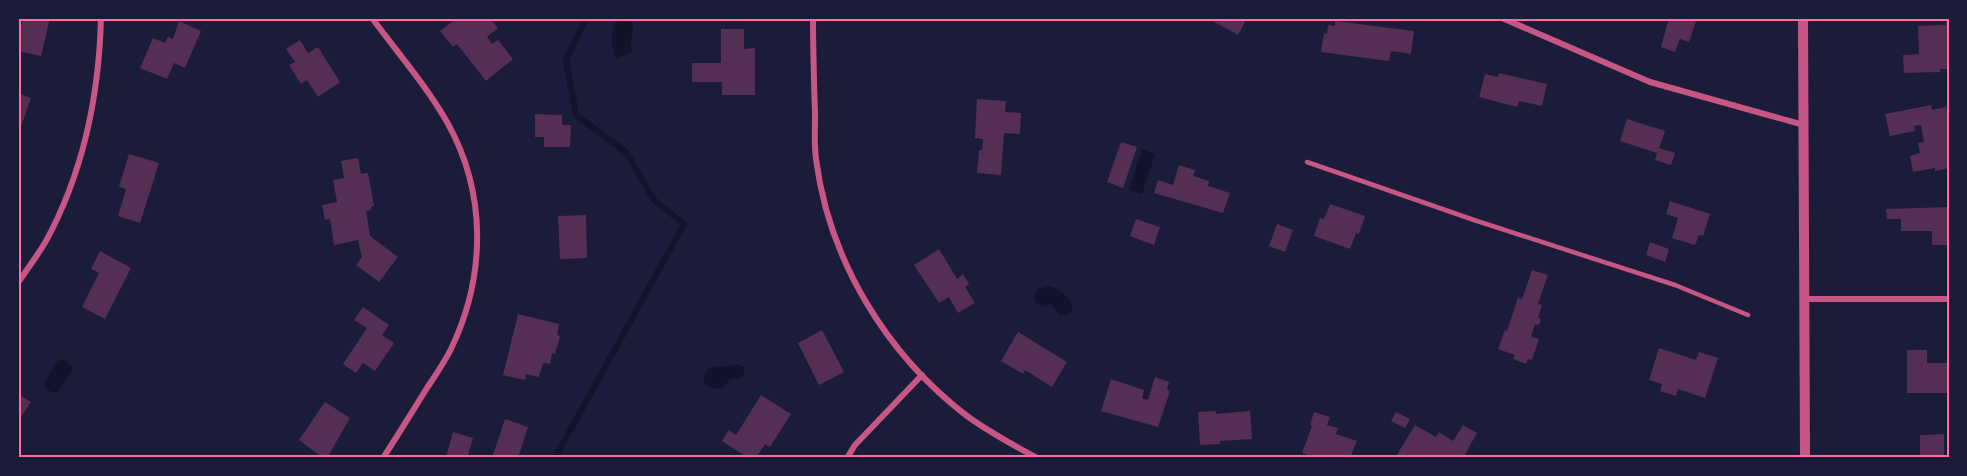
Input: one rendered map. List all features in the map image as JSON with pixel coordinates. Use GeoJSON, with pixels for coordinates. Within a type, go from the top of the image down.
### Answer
{"type":"FeatureCollection","features":[{"type":"Feature","properties":{"kind":"street"},"geometry":{"type":"LineString","coordinates":[[18,283],[46,241],[64,202],[82,153],[94,103],[101,18]]}},
{"type":"Feature","properties":{"kind":"street"},"geometry":{"type":"LineString","coordinates":[[372,18],[447,121],[463,155],[472,187],[477,224],[474,279],[463,322],[450,352],[383,458]]}},
{"type":"Feature","properties":{"kind":"street"},"geometry":{"type":"LineString","coordinates":[[813,18],[816,158],[821,192],[834,235],[850,273],[870,309],[898,348],[922,375],[966,415],[1000,438],[1037,458]]}},
{"type":"Feature","properties":{"kind":"street"},"geometry":{"type":"LineString","coordinates":[[1502,18],[1650,82],[1804,125]]}},
{"type":"Feature","properties":{"kind":"street"},"geometry":{"type":"LineString","coordinates":[[1803,18],[1805,458]]}},
{"type":"Feature","properties":{"kind":"street"},"geometry":{"type":"LineString","coordinates":[[1803,299],[1949,299]]}},
{"type":"Feature","properties":{"kind":"street"},"geometry":{"type":"LineString","coordinates":[[847,458],[855,445],[922,375]]}},
{"type":"Feature","properties":{"kind":"lane"},"geometry":{"type":"LineString","coordinates":[[1307,162],[1474,220],[1675,285],[1748,315]]}},
{"type":"Feature","properties":{"kind":"shaded area"},"geometry":{"type":"Polygon","coordinates":[[[617,18],[633,22],[633,26],[632,52],[616,59],[612,38],[617,18]]]}},
{"type":"Feature","properties":{"kind":"shaded area"},"geometry":{"type":"Polygon","coordinates":[[[1142,149],[1155,154],[1142,194],[1129,190],[1142,149]]]}},
{"type":"Feature","properties":{"kind":"shaded area"},"geometry":{"type":"Polygon","coordinates":[[[1050,286],[1060,291],[1069,300],[1073,308],[1068,315],[1060,315],[1051,304],[1042,307],[1035,302],[1034,297],[1038,289],[1050,286]]]}},
{"type":"Feature","properties":{"kind":"shaded area"},"geometry":{"type":"Polygon","coordinates":[[[64,360],[72,366],[72,371],[58,392],[53,393],[45,388],[44,383],[58,361],[64,360]]]}},
{"type":"Feature","properties":{"kind":"shaded area"},"geometry":{"type":"Polygon","coordinates":[[[737,364],[744,367],[744,374],[741,378],[730,379],[722,388],[713,389],[703,382],[707,369],[737,364]]]}},
{"type":"Feature","properties":{"kind":"building"},"geometry":{"type":"Polygon","coordinates":[[[23,18],[50,18],[41,56],[18,51],[23,18]]]}},
{"type":"Feature","properties":{"kind":"building"},"geometry":{"type":"Polygon","coordinates":[[[457,18],[489,18],[498,28],[487,37],[492,44],[498,40],[513,59],[486,81],[457,44],[453,47],[440,31],[457,18]]]}},
{"type":"Feature","properties":{"kind":"building"},"geometry":{"type":"Polygon","coordinates":[[[1207,18],[1247,18],[1238,35],[1207,18]]]}},
{"type":"Feature","properties":{"kind":"building"},"geometry":{"type":"Polygon","coordinates":[[[1669,18],[1697,18],[1689,42],[1680,39],[1675,52],[1661,47],[1669,18]]]}},
{"type":"Feature","properties":{"kind":"building"},"geometry":{"type":"Polygon","coordinates":[[[1946,18],[1949,18],[1949,69],[1940,69],[1940,72],[1904,73],[1903,55],[1919,54],[1918,26],[1946,25],[1946,18]]]}},
{"type":"Feature","properties":{"kind":"building"},"geometry":{"type":"Polygon","coordinates":[[[179,21],[201,31],[185,68],[174,63],[167,79],[140,68],[153,38],[165,43],[168,37],[173,39],[179,21]]]}},
{"type":"Feature","properties":{"kind":"building"},"geometry":{"type":"Polygon","coordinates":[[[1335,21],[1414,31],[1411,54],[1391,51],[1389,61],[1321,52],[1324,33],[1327,34],[1328,25],[1335,26],[1335,21]]]}},
{"type":"Feature","properties":{"kind":"building"},"geometry":{"type":"Polygon","coordinates":[[[721,29],[744,29],[744,49],[755,48],[755,95],[722,95],[722,82],[692,82],[692,63],[721,63],[721,29]]]}},
{"type":"Feature","properties":{"kind":"building"},"geometry":{"type":"Polygon","coordinates":[[[300,40],[308,53],[318,47],[340,82],[318,97],[307,80],[301,84],[289,65],[295,62],[286,49],[300,40]]]}},
{"type":"Feature","properties":{"kind":"building"},"geometry":{"type":"Polygon","coordinates":[[[1499,73],[1547,84],[1542,106],[1519,101],[1517,107],[1479,97],[1485,74],[1498,77],[1499,73]]]}},
{"type":"Feature","properties":{"kind":"building"},"geometry":{"type":"Polygon","coordinates":[[[18,93],[31,98],[18,135],[18,93]]]}},
{"type":"Feature","properties":{"kind":"building"},"geometry":{"type":"Polygon","coordinates":[[[977,99],[1006,101],[1005,112],[1021,113],[1020,134],[1004,133],[1001,175],[977,173],[979,150],[982,150],[983,139],[975,138],[977,99]]]}},
{"type":"Feature","properties":{"kind":"building"},"geometry":{"type":"Polygon","coordinates":[[[1931,105],[1932,110],[1946,107],[1949,122],[1949,168],[1913,172],[1910,156],[1920,153],[1918,143],[1924,142],[1921,125],[1914,126],[1915,131],[1890,136],[1885,114],[1931,105]]]}},
{"type":"Feature","properties":{"kind":"building"},"geometry":{"type":"Polygon","coordinates":[[[535,114],[562,115],[562,125],[571,125],[570,147],[544,147],[544,137],[535,137],[535,114]]]}},
{"type":"Feature","properties":{"kind":"building"},"geometry":{"type":"Polygon","coordinates":[[[1627,119],[1665,131],[1659,148],[1675,153],[1671,165],[1655,160],[1657,153],[1620,141],[1627,119]]]}},
{"type":"Feature","properties":{"kind":"building"},"geometry":{"type":"Polygon","coordinates":[[[1121,142],[1137,147],[1123,188],[1107,182],[1121,142]]]}},
{"type":"Feature","properties":{"kind":"building"},"geometry":{"type":"Polygon","coordinates":[[[129,154],[159,163],[140,223],[118,216],[126,189],[119,187],[129,154]]]}},
{"type":"Feature","properties":{"kind":"building"},"geometry":{"type":"Polygon","coordinates":[[[358,158],[361,174],[368,173],[374,206],[371,210],[366,211],[370,236],[398,257],[379,282],[356,265],[362,257],[358,240],[334,245],[330,219],[325,220],[322,205],[337,202],[333,180],[344,178],[341,161],[358,158]]]}},
{"type":"Feature","properties":{"kind":"building"},"geometry":{"type":"Polygon","coordinates":[[[1179,165],[1195,170],[1193,176],[1209,181],[1208,186],[1230,193],[1223,213],[1154,193],[1158,180],[1173,185],[1179,165]]]}},
{"type":"Feature","properties":{"kind":"building"},"geometry":{"type":"Polygon","coordinates":[[[1670,201],[1710,214],[1703,236],[1699,235],[1695,245],[1672,238],[1678,218],[1666,214],[1670,201]]]}},
{"type":"Feature","properties":{"kind":"building"},"geometry":{"type":"Polygon","coordinates":[[[1330,204],[1365,216],[1359,234],[1356,233],[1350,249],[1314,236],[1320,218],[1324,219],[1330,204]]]}},
{"type":"Feature","properties":{"kind":"building"},"geometry":{"type":"Polygon","coordinates":[[[1949,207],[1949,245],[1932,245],[1932,231],[1901,231],[1901,219],[1887,219],[1886,209],[1949,207]]]}},
{"type":"Feature","properties":{"kind":"building"},"geometry":{"type":"Polygon","coordinates":[[[586,215],[587,258],[560,259],[558,216],[586,215]]]}},
{"type":"Feature","properties":{"kind":"building"},"geometry":{"type":"Polygon","coordinates":[[[1136,219],[1160,227],[1154,245],[1130,236],[1136,219]]]}},
{"type":"Feature","properties":{"kind":"building"},"geometry":{"type":"Polygon","coordinates":[[[1277,224],[1293,230],[1285,252],[1269,246],[1277,224]]]}},
{"type":"Feature","properties":{"kind":"building"},"geometry":{"type":"Polygon","coordinates":[[[1650,242],[1669,249],[1665,262],[1646,255],[1650,242]]]}},
{"type":"Feature","properties":{"kind":"building"},"geometry":{"type":"Polygon","coordinates":[[[939,249],[957,279],[963,274],[969,284],[965,287],[975,303],[958,313],[949,297],[939,303],[914,265],[939,249]]]}},
{"type":"Feature","properties":{"kind":"building"},"geometry":{"type":"Polygon","coordinates":[[[100,251],[131,268],[105,319],[82,307],[99,273],[91,269],[100,251]]]}},
{"type":"Feature","properties":{"kind":"building"},"geometry":{"type":"Polygon","coordinates":[[[1532,270],[1548,275],[1538,304],[1542,305],[1538,318],[1541,319],[1539,325],[1535,324],[1531,337],[1539,339],[1532,360],[1528,359],[1526,364],[1513,359],[1515,355],[1498,349],[1505,330],[1507,331],[1518,298],[1522,299],[1532,270]]]}},
{"type":"Feature","properties":{"kind":"building"},"geometry":{"type":"Polygon","coordinates":[[[363,307],[389,325],[382,335],[394,343],[375,371],[363,363],[356,373],[343,364],[367,328],[354,320],[363,307]]]}},
{"type":"Feature","properties":{"kind":"building"},"geometry":{"type":"Polygon","coordinates":[[[518,314],[559,324],[557,335],[560,336],[555,354],[552,353],[550,364],[543,363],[539,377],[526,374],[525,380],[503,375],[518,314]]]}},
{"type":"Feature","properties":{"kind":"building"},"geometry":{"type":"Polygon","coordinates":[[[822,330],[844,372],[819,385],[798,343],[822,330]]]}},
{"type":"Feature","properties":{"kind":"building"},"geometry":{"type":"Polygon","coordinates":[[[1018,332],[1067,362],[1052,387],[1025,370],[1023,374],[1001,361],[1018,332]]]}},
{"type":"Feature","properties":{"kind":"building"},"geometry":{"type":"Polygon","coordinates":[[[1659,348],[1696,360],[1699,352],[1718,358],[1705,398],[1678,389],[1676,396],[1660,391],[1662,384],[1649,380],[1659,348]]]}},
{"type":"Feature","properties":{"kind":"building"},"geometry":{"type":"Polygon","coordinates":[[[1907,350],[1927,350],[1927,363],[1949,363],[1949,393],[1907,393],[1907,350]]]}},
{"type":"Feature","properties":{"kind":"building"},"geometry":{"type":"Polygon","coordinates":[[[1155,377],[1169,382],[1167,390],[1170,391],[1158,427],[1101,411],[1111,379],[1144,390],[1142,398],[1148,400],[1155,377]]]}},
{"type":"Feature","properties":{"kind":"building"},"geometry":{"type":"Polygon","coordinates":[[[18,394],[31,402],[18,421],[18,394]]]}},
{"type":"Feature","properties":{"kind":"building"},"geometry":{"type":"Polygon","coordinates":[[[761,395],[791,414],[770,447],[765,444],[756,458],[748,458],[722,441],[729,430],[736,435],[761,395]]]}},
{"type":"Feature","properties":{"kind":"building"},"geometry":{"type":"Polygon","coordinates":[[[325,402],[350,418],[327,458],[323,458],[299,440],[325,402]]]}},
{"type":"Feature","properties":{"kind":"building"},"geometry":{"type":"Polygon","coordinates":[[[1216,411],[1216,414],[1250,411],[1252,439],[1200,445],[1198,412],[1216,411]]]}},
{"type":"Feature","properties":{"kind":"building"},"geometry":{"type":"Polygon","coordinates":[[[1314,412],[1330,417],[1327,425],[1338,428],[1336,434],[1357,441],[1350,458],[1316,458],[1302,453],[1312,426],[1310,425],[1314,412]]]}},
{"type":"Feature","properties":{"kind":"building"},"geometry":{"type":"Polygon","coordinates":[[[1396,412],[1410,419],[1405,428],[1391,421],[1396,412]]]}},
{"type":"Feature","properties":{"kind":"building"},"geometry":{"type":"Polygon","coordinates":[[[505,419],[528,427],[518,458],[492,458],[505,419]]]}},
{"type":"Feature","properties":{"kind":"building"},"geometry":{"type":"Polygon","coordinates":[[[1415,425],[1436,437],[1439,432],[1453,441],[1463,425],[1477,433],[1463,458],[1395,458],[1415,425]]]}},
{"type":"Feature","properties":{"kind":"building"},"geometry":{"type":"Polygon","coordinates":[[[453,432],[473,438],[467,458],[446,457],[453,432]]]}},
{"type":"Feature","properties":{"kind":"building"},"geometry":{"type":"Polygon","coordinates":[[[1944,434],[1944,458],[1920,458],[1920,435],[1944,434]]]}},
{"type":"Feature","properties":{"kind":"waterway"},"geometry":{"type":"LineString","coordinates":[[555,458],[684,224],[654,200],[626,152],[576,115],[566,60],[586,18]]}}]}
